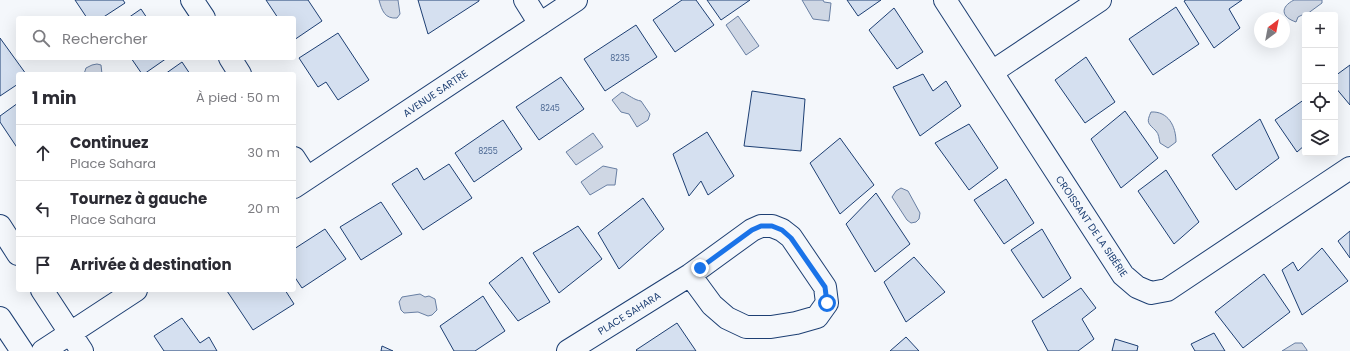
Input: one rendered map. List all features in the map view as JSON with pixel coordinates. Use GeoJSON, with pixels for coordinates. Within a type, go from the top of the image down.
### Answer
{"type":"FeatureCollection","features":[{"type":"Feature","properties":{"kind":"street"},"geometry":{"type":"LineString","coordinates":[[192,0],[203,16]]}},
{"type":"Feature","properties":{"kind":"street"},"geometry":{"type":"LineString","coordinates":[[525,0],[540,24]]}},
{"type":"Feature","properties":{"kind":"street","name":"AVENUE SARTRE"},"geometry":{"type":"LineString","coordinates":[[300,182],[576,0]]}},
{"type":"Feature","properties":{"kind":"street","name":"CROISSANT DE LA SIBÉRIE"},"geometry":{"type":"LineString","coordinates":[[945,0],[1123,275],[1136,287],[1151,293],[1167,290],[1350,168]]}},
{"type":"Feature","properties":{"kind":"street"},"geometry":{"type":"LineString","coordinates":[[992,72],[1100,0]]}},
{"type":"Feature","properties":{"kind":"street"},"geometry":{"type":"LineString","coordinates":[[231,60],[239,72]]}},
{"type":"Feature","properties":{"kind":"street"},"geometry":{"type":"LineString","coordinates":[[296,166],[300,182]]}},
{"type":"Feature","properties":{"kind":"street"},"geometry":{"type":"LineString","coordinates":[[0,226],[16,251]]}},
{"type":"Feature","properties":{"kind":"street","name":"PLACE SAHARA"},"geometry":{"type":"LineString","coordinates":[[568,351],[690,275],[752,230],[761,226],[772,226],[782,230],[791,238],[825,287],[827,303],[817,317],[796,323],[771,327],[746,327],[727,318],[712,305],[690,275]]}},
{"type":"Feature","properties":{"kind":"street"},"geometry":{"type":"LineString","coordinates":[[43,292],[76,342]]}},
{"type":"Feature","properties":{"kind":"street"},"geometry":{"type":"LineString","coordinates":[[43,351],[76,342],[134,292]]}},
{"type":"Feature","properties":{"kind":"street"},"geometry":{"type":"LineString","coordinates":[[0,318],[22,351]]}},
{"type":"Feature","properties":{"kind":"shaded area"},"geometry":{"type":"Polygon","coordinates":[[[379,0],[398,0],[400,14],[397,18],[387,16],[385,14],[381,8],[379,0]]]}},
{"type":"Feature","properties":{"kind":"shaded area"},"geometry":{"type":"Polygon","coordinates":[[[802,0],[823,0],[824,2],[831,3],[829,21],[813,19],[802,0]]]}},
{"type":"Feature","properties":{"kind":"shaded area"},"geometry":{"type":"Polygon","coordinates":[[[1294,0],[1322,0],[1322,3],[1310,12],[1302,12],[1302,15],[1298,17],[1296,22],[1290,19],[1290,12],[1284,12],[1289,3],[1294,0]]]}},
{"type":"Feature","properties":{"kind":"shaded area"},"geometry":{"type":"Polygon","coordinates":[[[738,16],[759,46],[746,55],[726,25],[738,16]]]}},
{"type":"Feature","properties":{"kind":"shaded area"},"geometry":{"type":"Polygon","coordinates":[[[92,65],[101,65],[102,72],[85,72],[86,68],[92,65]]]}},
{"type":"Feature","properties":{"kind":"shaded area"},"geometry":{"type":"Polygon","coordinates":[[[622,92],[641,101],[650,114],[648,120],[637,127],[629,114],[621,112],[612,100],[622,92]]]}},
{"type":"Feature","properties":{"kind":"shaded area"},"geometry":{"type":"Polygon","coordinates":[[[1151,112],[1162,114],[1173,125],[1176,142],[1168,148],[1160,143],[1157,132],[1148,121],[1151,112]]]}},
{"type":"Feature","properties":{"kind":"shaded area"},"geometry":{"type":"Polygon","coordinates":[[[593,133],[603,147],[576,165],[566,152],[593,133]]]}},
{"type":"Feature","properties":{"kind":"shaded area"},"geometry":{"type":"Polygon","coordinates":[[[603,166],[617,169],[615,185],[607,185],[590,195],[581,182],[603,166]]]}},
{"type":"Feature","properties":{"kind":"shaded area"},"geometry":{"type":"Polygon","coordinates":[[[901,188],[908,191],[920,213],[919,219],[916,222],[911,223],[907,220],[892,197],[896,191],[901,188]]]}},
{"type":"Feature","properties":{"kind":"shaded area"},"geometry":{"type":"Polygon","coordinates":[[[420,294],[425,297],[429,296],[435,299],[437,310],[432,315],[428,316],[418,312],[404,313],[401,310],[399,302],[402,297],[420,294]]]}},
{"type":"Feature","properties":{"kind":"shaded area"},"geometry":{"type":"Polygon","coordinates":[[[1295,343],[1302,343],[1307,351],[1282,351],[1295,343]]]}},
{"type":"Feature","properties":{"kind":"building"},"geometry":{"type":"Polygon","coordinates":[[[75,0],[123,0],[125,3],[105,16],[86,16],[75,0]]]}},
{"type":"Feature","properties":{"kind":"building"},"geometry":{"type":"Polygon","coordinates":[[[266,0],[308,0],[322,21],[296,39],[296,16],[277,16],[266,0]]]}},
{"type":"Feature","properties":{"kind":"building"},"geometry":{"type":"Polygon","coordinates":[[[418,0],[479,0],[479,1],[428,34],[418,0]]]}},
{"type":"Feature","properties":{"kind":"building"},"geometry":{"type":"Polygon","coordinates":[[[682,0],[696,0],[714,25],[675,52],[653,20],[682,0]]]}},
{"type":"Feature","properties":{"kind":"building"},"geometry":{"type":"Polygon","coordinates":[[[707,0],[750,0],[721,20],[707,0]]]}},
{"type":"Feature","properties":{"kind":"building"},"geometry":{"type":"Polygon","coordinates":[[[847,0],[881,0],[858,16],[847,0]]]}},
{"type":"Feature","properties":{"kind":"building"},"geometry":{"type":"Polygon","coordinates":[[[1242,0],[1229,9],[1240,28],[1214,48],[1184,1],[1242,0]]]}},
{"type":"Feature","properties":{"kind":"building"},"geometry":{"type":"Polygon","coordinates":[[[1176,7],[1199,44],[1153,75],[1129,39],[1176,7]]]}},
{"type":"Feature","properties":{"kind":"building"},"geometry":{"type":"Polygon","coordinates":[[[894,8],[923,52],[897,69],[869,30],[894,8]]]}},
{"type":"Feature","properties":{"kind":"building"},"geometry":{"type":"Polygon","coordinates":[[[141,9],[146,16],[131,16],[141,9]]]}},
{"type":"Feature","properties":{"kind":"building"},"geometry":{"type":"Polygon","coordinates":[[[636,25],[657,57],[605,91],[584,59],[636,25]]]}},
{"type":"Feature","properties":{"kind":"building"},"geometry":{"type":"Polygon","coordinates":[[[338,33],[369,80],[338,100],[326,82],[318,87],[299,58],[338,33]]]}},
{"type":"Feature","properties":{"kind":"building"},"geometry":{"type":"Polygon","coordinates":[[[0,38],[25,72],[16,72],[16,85],[0,96],[0,38]]]}},
{"type":"Feature","properties":{"kind":"building"},"geometry":{"type":"Polygon","coordinates":[[[1086,57],[1115,102],[1085,123],[1055,80],[1086,57]]]}},
{"type":"Feature","properties":{"kind":"building"},"geometry":{"type":"Polygon","coordinates":[[[132,60],[164,60],[147,72],[141,72],[132,60]]]}},
{"type":"Feature","properties":{"kind":"building"},"geometry":{"type":"Polygon","coordinates":[[[182,62],[189,72],[168,72],[182,62]]]}},
{"type":"Feature","properties":{"kind":"building"},"geometry":{"type":"Polygon","coordinates":[[[1350,65],[1350,105],[1338,91],[1338,74],[1350,65]]]}},
{"type":"Feature","properties":{"kind":"building"},"geometry":{"type":"Polygon","coordinates":[[[923,74],[933,91],[946,81],[961,106],[920,136],[893,87],[923,74]]]}},
{"type":"Feature","properties":{"kind":"building"},"geometry":{"type":"Polygon","coordinates":[[[561,77],[584,109],[539,140],[516,107],[561,77]]]}},
{"type":"Feature","properties":{"kind":"building"},"geometry":{"type":"Polygon","coordinates":[[[752,91],[805,99],[801,151],[744,146],[752,91]]]}},
{"type":"Feature","properties":{"kind":"building"},"geometry":{"type":"Polygon","coordinates":[[[1302,101],[1302,148],[1297,152],[1275,120],[1302,101]]]}},
{"type":"Feature","properties":{"kind":"building"},"geometry":{"type":"Polygon","coordinates":[[[16,104],[16,146],[0,122],[0,116],[16,104]]]}},
{"type":"Feature","properties":{"kind":"building"},"geometry":{"type":"Polygon","coordinates":[[[1125,111],[1158,158],[1121,188],[1091,139],[1125,111]]]}},
{"type":"Feature","properties":{"kind":"building"},"geometry":{"type":"Polygon","coordinates":[[[1260,119],[1279,158],[1236,190],[1212,155],[1260,119]]]}},
{"type":"Feature","properties":{"kind":"building"},"geometry":{"type":"Polygon","coordinates":[[[503,120],[522,149],[474,182],[455,153],[503,120]]]}},
{"type":"Feature","properties":{"kind":"building"},"geometry":{"type":"Polygon","coordinates":[[[969,124],[998,168],[969,190],[935,143],[969,124]]]}},
{"type":"Feature","properties":{"kind":"building"},"geometry":{"type":"Polygon","coordinates":[[[707,132],[734,176],[708,195],[701,181],[689,196],[673,154],[707,132]]]}},
{"type":"Feature","properties":{"kind":"building"},"geometry":{"type":"Polygon","coordinates":[[[840,138],[874,185],[840,214],[810,163],[840,138]]]}},
{"type":"Feature","properties":{"kind":"building"},"geometry":{"type":"Polygon","coordinates":[[[449,164],[472,198],[423,230],[392,184],[417,168],[424,180],[449,164]]]}},
{"type":"Feature","properties":{"kind":"building"},"geometry":{"type":"Polygon","coordinates":[[[1166,170],[1199,222],[1174,244],[1138,191],[1166,170]]]}},
{"type":"Feature","properties":{"kind":"building"},"geometry":{"type":"Polygon","coordinates":[[[1006,179],[1034,223],[1004,244],[974,200],[1006,179]]]}},
{"type":"Feature","properties":{"kind":"building"},"geometry":{"type":"Polygon","coordinates":[[[876,193],[910,244],[875,272],[846,224],[876,193]]]}},
{"type":"Feature","properties":{"kind":"building"},"geometry":{"type":"Polygon","coordinates":[[[643,198],[664,229],[619,269],[598,233],[643,198]]]}},
{"type":"Feature","properties":{"kind":"building"},"geometry":{"type":"Polygon","coordinates":[[[381,202],[402,234],[361,260],[340,227],[381,202]]]}},
{"type":"Feature","properties":{"kind":"building"},"geometry":{"type":"Polygon","coordinates":[[[578,226],[602,259],[559,293],[533,253],[578,226]]]}},
{"type":"Feature","properties":{"kind":"building"},"geometry":{"type":"Polygon","coordinates":[[[325,229],[346,259],[302,288],[296,279],[296,248],[325,229]]]}},
{"type":"Feature","properties":{"kind":"building"},"geometry":{"type":"Polygon","coordinates":[[[1042,229],[1071,278],[1043,298],[1011,250],[1042,229]]]}},
{"type":"Feature","properties":{"kind":"building"},"geometry":{"type":"Polygon","coordinates":[[[1350,231],[1350,258],[1338,241],[1350,231]]]}},
{"type":"Feature","properties":{"kind":"building"},"geometry":{"type":"Polygon","coordinates":[[[1322,248],[1348,281],[1302,315],[1282,270],[1293,262],[1298,271],[1322,248]]]}},
{"type":"Feature","properties":{"kind":"building"},"geometry":{"type":"Polygon","coordinates":[[[522,257],[550,302],[518,321],[489,283],[522,257]]]}},
{"type":"Feature","properties":{"kind":"building"},"geometry":{"type":"Polygon","coordinates":[[[914,257],[945,292],[906,322],[884,282],[914,257]]]}},
{"type":"Feature","properties":{"kind":"building"},"geometry":{"type":"Polygon","coordinates":[[[1264,274],[1290,312],[1243,348],[1215,312],[1264,274]]]}},
{"type":"Feature","properties":{"kind":"building"},"geometry":{"type":"Polygon","coordinates":[[[1081,288],[1096,308],[1082,319],[1094,339],[1078,351],[1048,351],[1032,321],[1081,288]]]}},
{"type":"Feature","properties":{"kind":"building"},"geometry":{"type":"Polygon","coordinates":[[[228,292],[286,292],[294,304],[253,330],[228,292]]]}},
{"type":"Feature","properties":{"kind":"building"},"geometry":{"type":"Polygon","coordinates":[[[483,296],[505,331],[475,351],[454,351],[440,326],[483,296]]]}},
{"type":"Feature","properties":{"kind":"building"},"geometry":{"type":"Polygon","coordinates":[[[182,318],[200,343],[209,337],[217,351],[164,351],[154,336],[182,318]]]}},
{"type":"Feature","properties":{"kind":"building"},"geometry":{"type":"Polygon","coordinates":[[[677,323],[696,351],[636,350],[677,323]]]}},
{"type":"Feature","properties":{"kind":"building"},"geometry":{"type":"Polygon","coordinates":[[[1214,333],[1225,351],[1195,351],[1191,344],[1214,333]]]}},
{"type":"Feature","properties":{"kind":"building"},"geometry":{"type":"Polygon","coordinates":[[[906,337],[919,351],[890,351],[906,337]]]}},
{"type":"Feature","properties":{"kind":"building"},"geometry":{"type":"Polygon","coordinates":[[[1115,339],[1138,346],[1137,351],[1112,351],[1115,339]]]}},
{"type":"Feature","properties":{"kind":"building"},"geometry":{"type":"Polygon","coordinates":[[[382,346],[393,351],[381,351],[382,346]]]}},
{"type":"Feature","properties":{"kind":"route"},"geometry":{"type":"LineString","coordinates":[[700,268],[752,230],[761,226],[772,226],[782,230],[791,238],[825,287],[827,303]]}}]}
